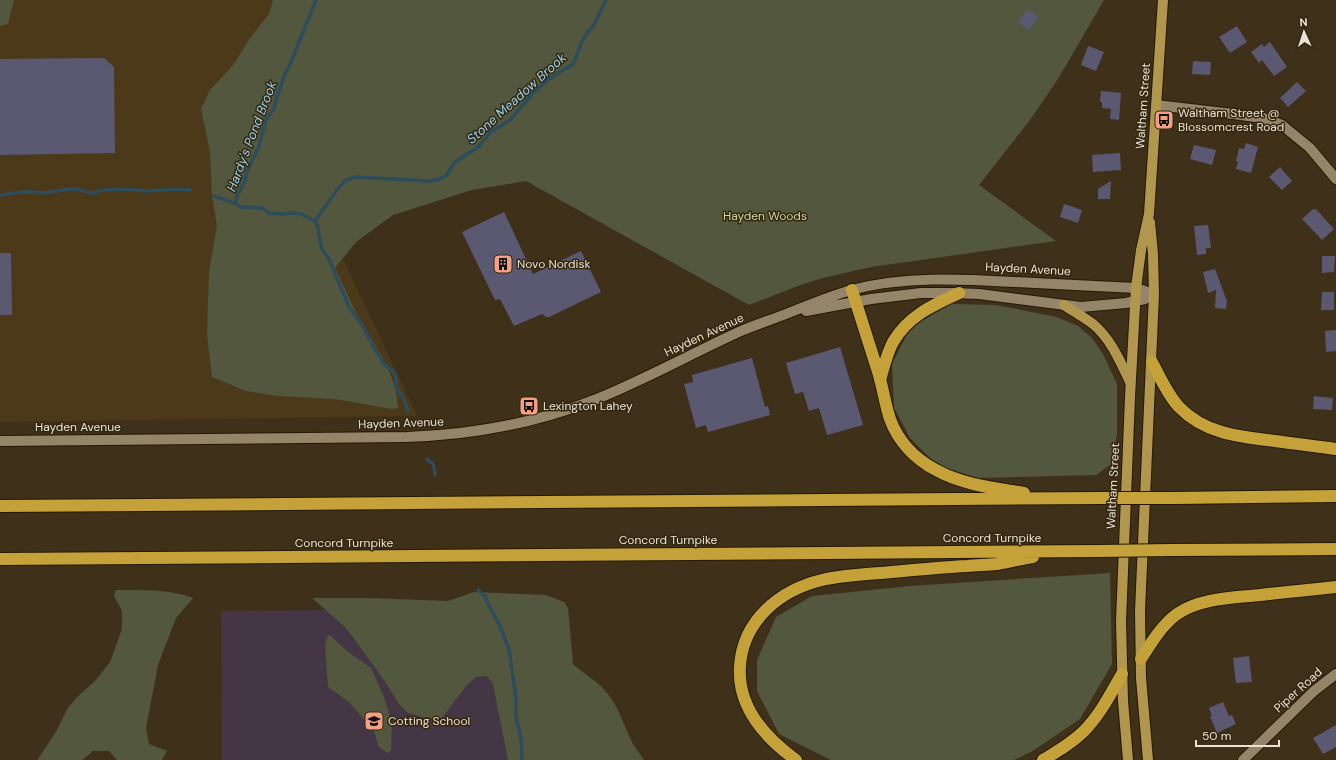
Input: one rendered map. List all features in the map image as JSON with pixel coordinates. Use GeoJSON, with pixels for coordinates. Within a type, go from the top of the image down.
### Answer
{"type":"FeatureCollection","features":[{"type":"Feature","properties":{"kind":"highway"},"geometry":{"type":"LineString","coordinates":[[880,380],[890,348],[904,326],[925,309],[959,293]]}},
{"type":"Feature","properties":{"kind":"highway"},"geometry":{"type":"LineString","coordinates":[[854,296],[893,427],[906,446],[924,463],[941,473],[964,481],[1049,498]]}},
{"type":"Feature","properties":{"kind":"highway"},"geometry":{"type":"LineString","coordinates":[[1152,362],[1168,392],[1176,403],[1192,418],[1210,429],[1224,434],[1241,437],[1336,449]]}},
{"type":"Feature","properties":{"kind":"highway"},"geometry":{"type":"LineString","coordinates":[[0,506],[1336,496]]}},
{"type":"Feature","properties":{"kind":"highway","name":"Concord Turnpike"},"geometry":{"type":"LineString","coordinates":[[0,559],[1336,549]]}},
{"type":"Feature","properties":{"kind":"highway"},"geometry":{"type":"LineString","coordinates":[[796,760],[778,746],[755,721],[746,703],[741,686],[740,661],[744,642],[757,619],[770,605],[798,588],[823,580],[947,567],[997,564],[1064,551]]}},
{"type":"Feature","properties":{"kind":"highway"},"geometry":{"type":"LineString","coordinates":[[1140,659],[1166,624],[1178,614],[1194,606],[1221,600],[1336,587]]}},
{"type":"Feature","properties":{"kind":"highway"},"geometry":{"type":"LineString","coordinates":[[1043,760],[1071,742],[1087,728],[1102,709],[1122,674]]}},
{"type":"Feature","properties":{"kind":"main road","name":"Waltham Street"},"geometry":{"type":"LineString","coordinates":[[1128,760],[1122,674],[1121,606],[1131,385],[1136,288],[1141,250],[1149,214],[1163,0]]}},
{"type":"Feature","properties":{"kind":"main road","name":"Waltham Street"},"geometry":{"type":"LineString","coordinates":[[1148,760],[1142,699],[1140,611],[1154,294],[1153,254],[1149,214]]}},
{"type":"Feature","properties":{"kind":"main road"},"geometry":{"type":"LineString","coordinates":[[1064,305],[1088,321],[1103,334],[1117,354],[1131,385]]}},
{"type":"Feature","properties":{"kind":"street"},"geometry":{"type":"LineString","coordinates":[[1156,105],[1263,118],[1282,125],[1310,148],[1336,179]]}},
{"type":"Feature","properties":{"kind":"street","name":"Hayden Avenue"},"geometry":{"type":"LineString","coordinates":[[0,440],[407,437],[477,432],[527,422],[590,401],[622,388],[742,330],[781,316],[854,296],[888,283],[950,279],[1136,288],[1154,294]]}},
{"type":"Feature","properties":{"kind":"street","name":"Hayden Avenue"},"geometry":{"type":"LineString","coordinates":[[854,296],[959,293],[1017,298],[1064,305],[1096,306],[1145,299],[1154,294]]}},
{"type":"Feature","properties":{"kind":"street","name":"Piper Road"},"geometry":{"type":"LineString","coordinates":[[1243,760],[1314,691],[1336,674]]}},
{"type":"Feature","properties":{"kind":"shaded area"},"geometry":{"type":"Polygon","coordinates":[[[0,0],[501,0],[322,214],[417,416],[0,422],[0,0]]]}},
{"type":"Feature","properties":{"kind":"shaded area","name":"Cotting School"},"geometry":{"type":"Polygon","coordinates":[[[488,608],[532,760],[222,760],[221,611],[488,608]]]}},
{"type":"Feature","properties":{"kind":"green space"},"geometry":{"type":"Polygon","coordinates":[[[0,0],[14,0],[8,24],[0,26],[0,0]]]}},
{"type":"Feature","properties":{"kind":"green space","name":"Hayden Woods"},"geometry":{"type":"Polygon","coordinates":[[[273,0],[1104,0],[1058,79],[1030,120],[979,185],[1056,241],[871,267],[800,285],[749,305],[526,181],[472,190],[393,215],[356,242],[335,268],[354,308],[390,373],[397,396],[398,408],[392,409],[335,399],[277,396],[246,391],[212,377],[207,335],[209,271],[217,226],[212,195],[210,152],[201,109],[210,90],[234,64],[250,38],[269,14],[273,0]]]}},
{"type":"Feature","properties":{"kind":"green space"},"geometry":{"type":"Polygon","coordinates":[[[951,304],[996,305],[1057,317],[1078,326],[1092,338],[1103,354],[1117,384],[1117,433],[1113,463],[1096,475],[977,478],[937,465],[910,438],[894,408],[892,364],[910,328],[951,304]]]}},
{"type":"Feature","properties":{"kind":"green space"},"geometry":{"type":"Polygon","coordinates":[[[1110,573],[1112,664],[1080,719],[1031,752],[1014,760],[831,760],[779,734],[757,691],[757,660],[776,617],[812,596],[910,586],[1110,573]]]}},
{"type":"Feature","properties":{"kind":"green space"},"geometry":{"type":"Polygon","coordinates":[[[116,590],[145,590],[175,593],[193,598],[176,618],[158,665],[146,728],[149,744],[167,751],[162,760],[117,760],[109,751],[93,751],[82,760],[38,760],[57,730],[67,709],[77,697],[95,681],[110,662],[122,629],[122,611],[114,596],[116,590]]]}},
{"type":"Feature","properties":{"kind":"green space"},"geometry":{"type":"Polygon","coordinates":[[[474,592],[546,595],[564,602],[568,608],[573,664],[604,689],[612,699],[633,744],[644,760],[508,760],[493,684],[487,676],[476,677],[467,685],[441,719],[423,717],[408,713],[399,704],[384,680],[347,629],[312,598],[367,598],[448,601],[474,592]]]}},
{"type":"Feature","properties":{"kind":"green space"},"geometry":{"type":"Polygon","coordinates":[[[328,635],[371,668],[384,697],[392,723],[391,750],[388,753],[379,747],[374,731],[349,702],[328,687],[325,645],[328,635]]]}},
{"type":"Feature","properties":{"kind":"building"},"geometry":{"type":"Polygon","coordinates":[[[1028,9],[1039,17],[1029,30],[1018,22],[1028,9]]]}},
{"type":"Feature","properties":{"kind":"building"},"geometry":{"type":"Polygon","coordinates":[[[1237,26],[1247,42],[1230,53],[1219,37],[1237,26]]]}},
{"type":"Feature","properties":{"kind":"building"},"geometry":{"type":"Polygon","coordinates":[[[1270,42],[1287,67],[1274,76],[1262,60],[1259,63],[1251,52],[1262,44],[1264,47],[1270,42]]]}},
{"type":"Feature","properties":{"kind":"building"},"geometry":{"type":"Polygon","coordinates":[[[1088,46],[1104,52],[1096,71],[1081,65],[1088,46]]]}},
{"type":"Feature","properties":{"kind":"building"},"geometry":{"type":"Polygon","coordinates":[[[104,58],[114,67],[115,153],[0,155],[0,59],[104,58]]]}},
{"type":"Feature","properties":{"kind":"building"},"geometry":{"type":"Polygon","coordinates":[[[1193,61],[1211,62],[1210,75],[1192,74],[1193,61]]]}},
{"type":"Feature","properties":{"kind":"building"},"geometry":{"type":"Polygon","coordinates":[[[1297,82],[1306,91],[1288,107],[1280,98],[1297,82]]]}},
{"type":"Feature","properties":{"kind":"building"},"geometry":{"type":"Polygon","coordinates":[[[1101,91],[1121,93],[1119,120],[1110,119],[1111,109],[1102,108],[1102,102],[1100,102],[1101,91]]]}},
{"type":"Feature","properties":{"kind":"building"},"geometry":{"type":"Polygon","coordinates":[[[1246,143],[1258,147],[1251,173],[1236,169],[1239,148],[1244,149],[1246,143]]]}},
{"type":"Feature","properties":{"kind":"building"},"geometry":{"type":"Polygon","coordinates":[[[1194,145],[1216,150],[1212,165],[1190,159],[1194,145]]]}},
{"type":"Feature","properties":{"kind":"building"},"geometry":{"type":"Polygon","coordinates":[[[1120,153],[1121,170],[1093,172],[1092,155],[1120,153]]]}},
{"type":"Feature","properties":{"kind":"building"},"geometry":{"type":"Polygon","coordinates":[[[1280,167],[1292,181],[1282,190],[1269,177],[1280,167]]]}},
{"type":"Feature","properties":{"kind":"building"},"geometry":{"type":"Polygon","coordinates":[[[1111,181],[1110,199],[1098,199],[1098,189],[1111,181]]]}},
{"type":"Feature","properties":{"kind":"building"},"geometry":{"type":"Polygon","coordinates":[[[1064,204],[1082,210],[1078,223],[1060,217],[1064,204]]]}},
{"type":"Feature","properties":{"kind":"building"},"geometry":{"type":"Polygon","coordinates":[[[1313,209],[1316,209],[1334,229],[1322,240],[1302,219],[1313,209]]]}},
{"type":"Feature","properties":{"kind":"building","name":"Novo Nordisk"},"geometry":{"type":"Polygon","coordinates":[[[504,212],[533,274],[581,251],[601,292],[549,317],[542,314],[514,326],[500,299],[495,300],[462,232],[504,212]]]}},
{"type":"Feature","properties":{"kind":"building"},"geometry":{"type":"Polygon","coordinates":[[[1208,225],[1211,248],[1206,248],[1206,254],[1197,255],[1194,226],[1208,225]]]}},
{"type":"Feature","properties":{"kind":"building"},"geometry":{"type":"Polygon","coordinates":[[[0,253],[11,253],[12,315],[0,315],[0,253]]]}},
{"type":"Feature","properties":{"kind":"building"},"geometry":{"type":"Polygon","coordinates":[[[1322,256],[1335,256],[1334,272],[1322,273],[1322,256]]]}},
{"type":"Feature","properties":{"kind":"building"},"geometry":{"type":"Polygon","coordinates":[[[1215,269],[1227,301],[1226,309],[1215,308],[1216,290],[1208,293],[1203,272],[1215,269]]]}},
{"type":"Feature","properties":{"kind":"building"},"geometry":{"type":"Polygon","coordinates":[[[1322,292],[1334,292],[1334,310],[1321,310],[1322,292]]]}},
{"type":"Feature","properties":{"kind":"building"},"geometry":{"type":"Polygon","coordinates":[[[1336,330],[1336,351],[1326,352],[1325,331],[1336,330]]]}},
{"type":"Feature","properties":{"kind":"building"},"geometry":{"type":"Polygon","coordinates":[[[840,347],[863,425],[827,435],[819,408],[809,411],[803,392],[795,394],[786,363],[840,347]]]}},
{"type":"Feature","properties":{"kind":"building"},"geometry":{"type":"Polygon","coordinates":[[[752,358],[765,407],[768,406],[770,415],[708,432],[706,425],[696,428],[684,384],[693,382],[692,375],[752,358]]]}},
{"type":"Feature","properties":{"kind":"building"},"geometry":{"type":"Polygon","coordinates":[[[1314,396],[1333,398],[1332,410],[1313,409],[1314,396]]]}},
{"type":"Feature","properties":{"kind":"building"},"geometry":{"type":"Polygon","coordinates":[[[1249,656],[1252,682],[1236,683],[1233,658],[1249,656]]]}},
{"type":"Feature","properties":{"kind":"building"},"geometry":{"type":"Polygon","coordinates":[[[1223,702],[1229,716],[1232,715],[1236,724],[1217,733],[1210,717],[1212,716],[1209,708],[1223,702]]]}},
{"type":"Feature","properties":{"kind":"building"},"geometry":{"type":"Polygon","coordinates":[[[1336,725],[1336,747],[1323,754],[1313,738],[1336,725]]]}},
{"type":"Feature","properties":{"kind":"waterway","name":"Hardy's Pond Brook"},"geometry":{"type":"LineString","coordinates":[[316,0],[285,74],[274,109],[266,120],[259,146],[246,174],[245,181],[237,196],[236,204],[241,207],[262,208],[269,213],[301,214],[315,221],[318,227],[322,249],[329,259],[349,307],[357,317],[380,358],[396,376],[396,386],[403,397],[408,411]]}},
{"type":"Feature","properties":{"kind":"waterway","name":"Stone Meadow Brook"},"geometry":{"type":"LineString","coordinates":[[315,221],[346,180],[356,177],[429,181],[440,179],[447,175],[454,163],[478,147],[492,131],[510,120],[532,94],[549,79],[573,64],[581,43],[594,25],[606,0]]}},
{"type":"Feature","properties":{"kind":"waterway"},"geometry":{"type":"LineString","coordinates":[[0,195],[22,192],[43,193],[70,189],[94,193],[102,190],[123,189],[146,191],[190,190]]}},
{"type":"Feature","properties":{"kind":"waterway"},"geometry":{"type":"LineString","coordinates":[[214,196],[236,204]]}},
{"type":"Feature","properties":{"kind":"waterway"},"geometry":{"type":"LineString","coordinates":[[427,459],[432,463],[435,475]]}},
{"type":"Feature","properties":{"kind":"waterway"},"geometry":{"type":"LineString","coordinates":[[478,590],[485,596],[499,624],[509,649],[516,699],[516,717],[521,738],[522,760]]}},
{"type":"Feature","properties":{"kind":"place","name":"Waltham Street @ Blossomcrest Road"},"geometry":{"type":"Point","coordinates":[1164,120]}},
{"type":"Feature","properties":{"kind":"place","name":"Novo Nordisk"},"geometry":{"type":"Point","coordinates":[503,264]}},
{"type":"Feature","properties":{"kind":"place","name":"Lexington Lahey"},"geometry":{"type":"Point","coordinates":[529,406]}},
{"type":"Feature","properties":{"kind":"place","name":"Cotting School"},"geometry":{"type":"Point","coordinates":[374,721]}}]}
